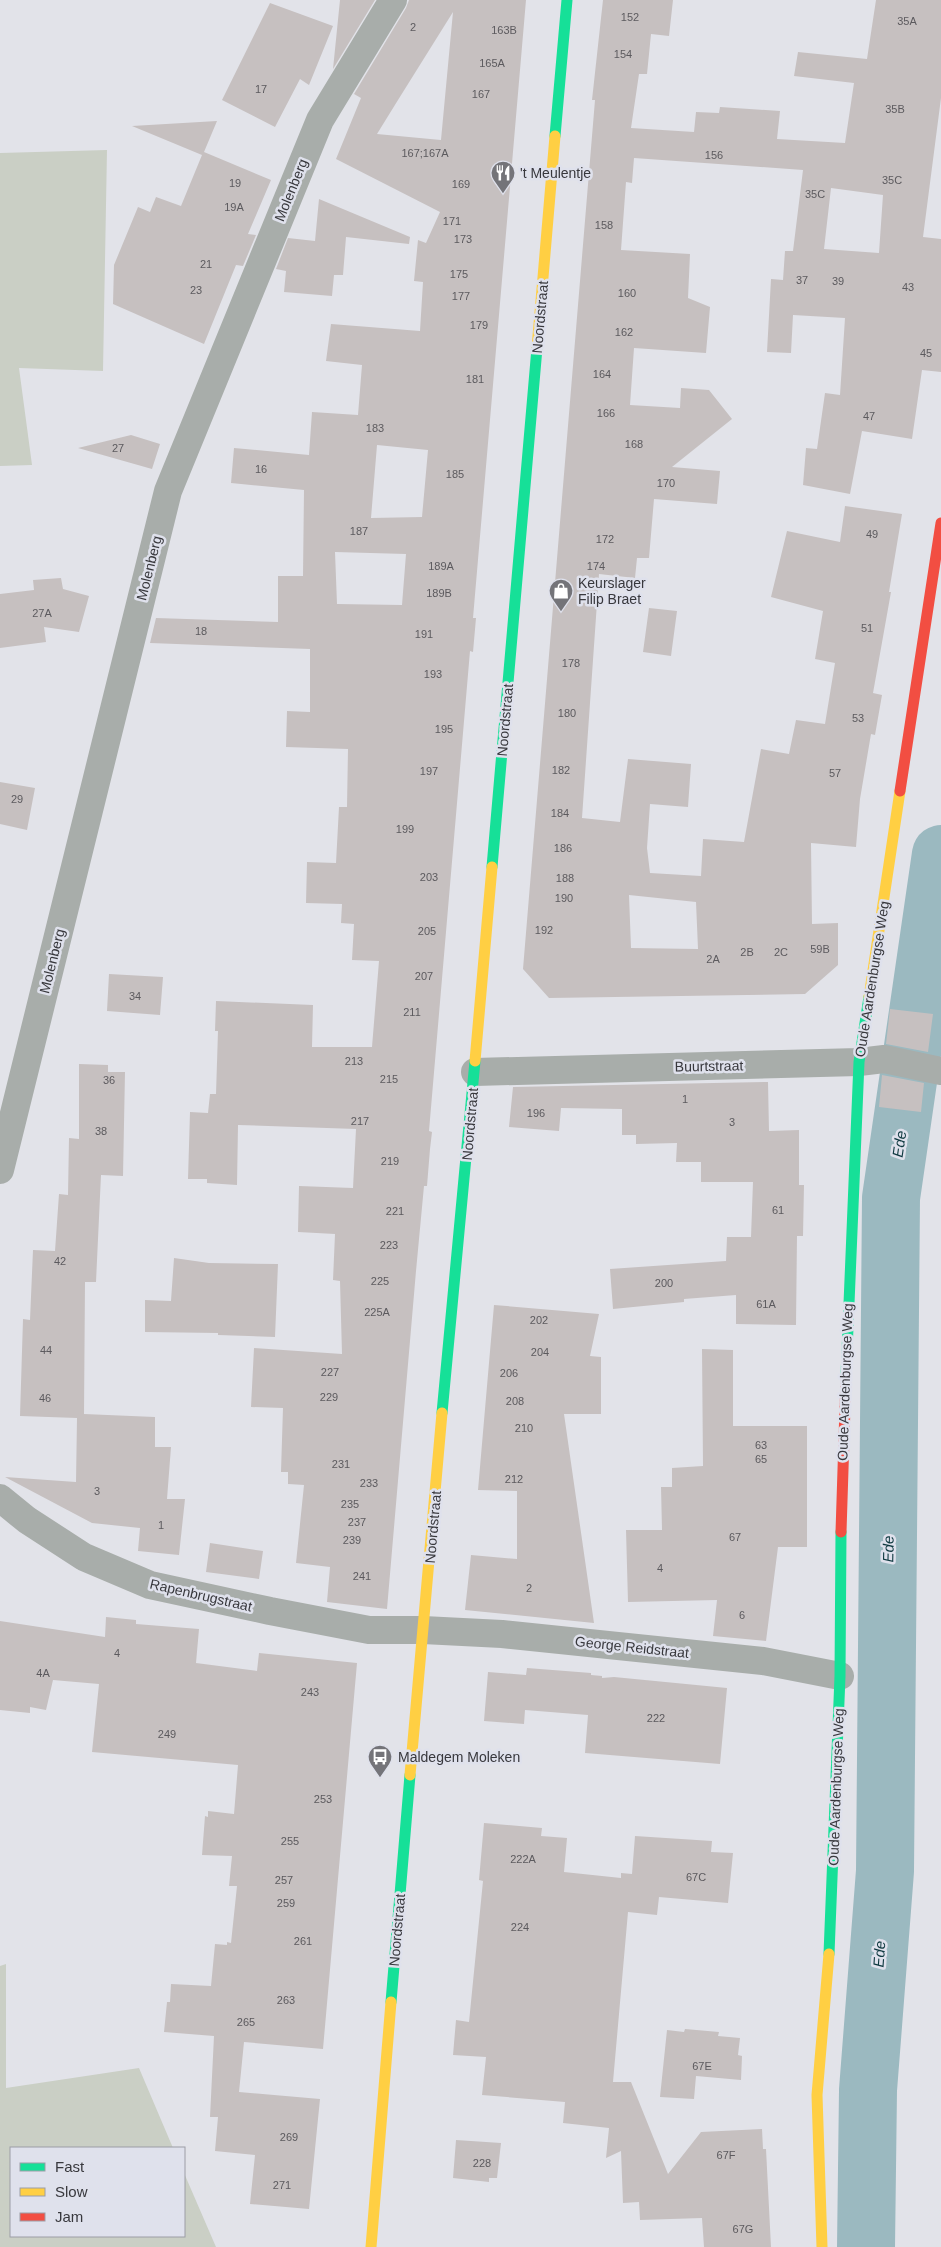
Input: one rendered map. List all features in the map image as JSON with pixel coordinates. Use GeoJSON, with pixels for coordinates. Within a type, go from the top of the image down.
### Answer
{"type":"FeatureCollection","features":[{"type":"Feature","properties":{"kind":"street","name":"Molenberg"},"geometry":{"type":"LineString","coordinates":[[0,1170],[168,491],[320,120],[392,0]]}},
{"type":"Feature","properties":{"kind":"street","name":"Noordstraat"},"geometry":{"type":"LineString","coordinates":[[371,2247],[423,1630],[475,1072],[567,0]]}},
{"type":"Feature","properties":{"kind":"street","name":"Oude Aardenburgse Weg"},"geometry":{"type":"LineString","coordinates":[[822,2247],[817,2095],[829,1961],[840,1676],[841,1493],[872,1061],[941,523]]}},
{"type":"Feature","properties":{"kind":"street","name":"Buurtstraat"},"geometry":{"type":"LineString","coordinates":[[475,1072],[872,1061],[934,1069]]}},
{"type":"Feature","properties":{"kind":"street","name":"Rapenbrugstraat"},"geometry":{"type":"LineString","coordinates":[[0,1498],[27,1520],[84,1557],[150,1585],[369,1630],[423,1630]]}},
{"type":"Feature","properties":{"kind":"street","name":"George Reidstraat"},"geometry":{"type":"LineString","coordinates":[[423,1630],[502,1634],[763,1661],[840,1676]]}},
{"type":"Feature","properties":{"kind":"shaded area"},"geometry":{"type":"Polygon","coordinates":[[[107,150],[103,371],[19,368],[32,465],[0,466],[0,153],[107,150]]]}},
{"type":"Feature","properties":{"kind":"shaded area"},"geometry":{"type":"Polygon","coordinates":[[[6,1964],[6,2088],[139,2068],[173,2147],[10,2147],[10,2237],[185,2237],[185,2175],[216,2247],[0,2247],[0,1966],[6,1964]]]}},
{"type":"Feature","properties":{"kind":"building"},"geometry":{"type":"Polygon","coordinates":[[[340,0],[375,0],[333,69],[340,0]]]}},
{"type":"Feature","properties":{"kind":"building"},"geometry":{"type":"Polygon","coordinates":[[[409,0],[526,0],[473,618],[476,618],[473,652],[470,651],[429,1131],[432,1132],[427,1186],[424,1186],[387,1609],[327,1602],[330,1567],[296,1563],[304,1485],[288,1484],[288,1472],[281,1472],[283,1408],[251,1407],[254,1348],[342,1354],[340,1281],[333,1280],[335,1234],[298,1232],[299,1186],[353,1188],[356,1129],[238,1125],[237,1185],[207,1183],[207,1179],[188,1179],[190,1112],[208,1113],[210,1094],[216,1094],[218,1031],[215,1031],[216,1001],[313,1005],[312,1047],[372,1047],[379,961],[352,960],[354,924],[341,923],[342,904],[306,903],[307,862],[336,863],[339,807],[347,807],[348,749],[286,747],[287,711],[310,712],[310,649],[150,643],[156,618],[278,622],[278,576],[303,576],[304,490],[231,483],[234,448],[309,455],[312,412],[358,415],[362,365],[326,361],[331,324],[420,331],[423,282],[414,281],[418,240],[426,243],[440,212],[336,159],[361,98],[354,94],[409,0]],[[453,12],[398,100],[377,134],[441,140],[453,12]],[[377,445],[371,518],[422,517],[428,450],[377,445]],[[335,552],[337,604],[402,605],[406,554],[335,552]]]}},
{"type":"Feature","properties":{"kind":"building"},"geometry":{"type":"Polygon","coordinates":[[[603,0],[673,0],[669,36],[651,34],[647,74],[639,74],[631,128],[694,132],[696,112],[719,113],[720,107],[780,111],[777,139],[845,143],[854,83],[794,76],[798,52],[867,59],[876,0],[941,0],[941,98],[923,237],[941,239],[941,372],[922,370],[912,439],[862,431],[850,494],[803,485],[806,448],[817,449],[825,393],[840,395],[845,318],[793,315],[791,353],[767,352],[771,279],[783,280],[785,251],[793,251],[803,170],[634,158],[632,183],[626,182],[621,250],[690,254],[688,298],[710,307],[706,353],[634,348],[630,405],[680,408],[681,388],[709,390],[732,419],[672,467],[720,471],[717,504],[654,499],[649,558],[637,558],[635,578],[599,574],[582,818],[620,822],[628,759],[691,764],[688,807],[650,804],[647,848],[650,873],[701,876],[703,839],[744,842],[761,749],[789,754],[796,720],[825,724],[835,663],[815,659],[823,611],[771,597],[787,531],[840,542],[845,506],[902,514],[889,592],[891,592],[873,693],[882,695],[875,735],[871,734],[860,799],[856,847],[811,843],[812,924],[838,923],[838,965],[805,994],[549,998],[523,969],[595,100],[592,100],[603,0]],[[831,188],[824,249],[879,253],[883,195],[831,188]],[[629,895],[631,948],[698,949],[696,902],[629,895]]]}},
{"type":"Feature","properties":{"kind":"building"},"geometry":{"type":"Polygon","coordinates":[[[270,3],[333,26],[309,85],[300,79],[275,127],[222,100],[270,3]]]}},
{"type":"Feature","properties":{"kind":"building"},"geometry":{"type":"Polygon","coordinates":[[[217,121],[204,152],[271,180],[248,234],[256,235],[243,266],[236,265],[204,344],[113,304],[114,265],[138,207],[150,212],[156,197],[181,206],[202,155],[132,126],[217,121]]]}},
{"type":"Feature","properties":{"kind":"building"},"geometry":{"type":"Polygon","coordinates":[[[319,199],[410,237],[409,244],[346,237],[343,275],[334,275],[332,296],[284,292],[286,271],[276,269],[288,238],[315,241],[319,199]]]}},
{"type":"Feature","properties":{"kind":"building"},"geometry":{"type":"Polygon","coordinates":[[[131,435],[160,444],[152,469],[78,448],[131,435]]]}},
{"type":"Feature","properties":{"kind":"building"},"geometry":{"type":"Polygon","coordinates":[[[61,578],[63,589],[89,596],[79,632],[44,627],[46,642],[0,648],[0,594],[34,590],[33,580],[61,578]]]}},
{"type":"Feature","properties":{"kind":"building"},"geometry":{"type":"Polygon","coordinates":[[[649,608],[677,611],[671,656],[643,652],[649,608]]]}},
{"type":"Feature","properties":{"kind":"building"},"geometry":{"type":"Polygon","coordinates":[[[0,782],[35,788],[27,830],[0,824],[0,782]]]}},
{"type":"Feature","properties":{"kind":"building"},"geometry":{"type":"Polygon","coordinates":[[[109,974],[163,977],[160,1015],[107,1011],[109,974]]]}},
{"type":"Feature","properties":{"kind":"building"},"geometry":{"type":"Polygon","coordinates":[[[890,1009],[933,1014],[928,1052],[886,1044],[890,1009]]]}},
{"type":"Feature","properties":{"kind":"building"},"geometry":{"type":"Polygon","coordinates":[[[79,1064],[108,1065],[108,1072],[125,1072],[123,1176],[101,1175],[96,1282],[85,1282],[84,1414],[155,1417],[155,1447],[171,1447],[167,1499],[185,1499],[179,1555],[138,1551],[140,1528],[92,1523],[5,1477],[76,1482],[77,1418],[20,1416],[23,1319],[30,1320],[33,1250],[55,1251],[59,1194],[68,1195],[69,1138],[79,1139],[79,1064]]]}},
{"type":"Feature","properties":{"kind":"building"},"geometry":{"type":"Polygon","coordinates":[[[882,1075],[924,1083],[921,1112],[879,1107],[882,1075]]]}},
{"type":"Feature","properties":{"kind":"building"},"geometry":{"type":"Polygon","coordinates":[[[768,1082],[769,1131],[799,1130],[799,1185],[804,1185],[803,1236],[797,1236],[796,1325],[736,1324],[736,1295],[684,1299],[684,1302],[613,1309],[610,1269],[726,1261],[727,1237],[751,1237],[753,1182],[701,1182],[701,1162],[676,1162],[677,1143],[636,1144],[636,1135],[622,1135],[622,1109],[561,1108],[559,1131],[509,1127],[513,1087],[768,1082]]]}},
{"type":"Feature","properties":{"kind":"building"},"geometry":{"type":"Polygon","coordinates":[[[174,1258],[209,1263],[278,1264],[275,1337],[218,1335],[218,1333],[145,1332],[145,1300],[171,1301],[174,1258]]]}},
{"type":"Feature","properties":{"kind":"building"},"geometry":{"type":"Polygon","coordinates":[[[494,1305],[599,1314],[590,1356],[601,1357],[601,1414],[564,1414],[594,1623],[465,1610],[471,1555],[517,1559],[517,1491],[478,1490],[494,1305]]]}},
{"type":"Feature","properties":{"kind":"building"},"geometry":{"type":"Polygon","coordinates":[[[702,1349],[733,1350],[733,1426],[807,1426],[807,1547],[778,1547],[766,1641],[713,1636],[717,1600],[628,1602],[626,1530],[662,1530],[661,1487],[672,1487],[672,1468],[703,1466],[702,1349]]]}},
{"type":"Feature","properties":{"kind":"building"},"geometry":{"type":"Polygon","coordinates":[[[210,1543],[263,1551],[259,1579],[206,1572],[210,1543]]]}},
{"type":"Feature","properties":{"kind":"building"},"geometry":{"type":"Polygon","coordinates":[[[106,1617],[136,1620],[136,1624],[199,1629],[196,1663],[257,1671],[259,1653],[357,1663],[323,2049],[244,2042],[239,2092],[320,2099],[309,2209],[250,2204],[255,2155],[215,2151],[218,2117],[210,2117],[214,2036],[164,2032],[167,2002],[170,2002],[171,1984],[211,1986],[215,1944],[227,1945],[227,1942],[231,1943],[237,1886],[229,1886],[232,1856],[202,1855],[205,1816],[208,1817],[208,1811],[234,1814],[238,1765],[92,1752],[99,1684],[53,1680],[46,1710],[30,1707],[30,1713],[0,1710],[0,1621],[105,1637],[106,1617]]]}},
{"type":"Feature","properties":{"kind":"building"},"geometry":{"type":"Polygon","coordinates":[[[527,1668],[591,1673],[591,1675],[602,1676],[602,1678],[614,1677],[727,1688],[720,1764],[585,1753],[588,1715],[525,1710],[524,1724],[484,1721],[488,1672],[526,1675],[527,1668]]]}},
{"type":"Feature","properties":{"kind":"building"},"geometry":{"type":"Polygon","coordinates":[[[484,1823],[542,1828],[541,1836],[567,1838],[564,1872],[621,1878],[621,1873],[632,1874],[635,1836],[712,1841],[711,1852],[733,1853],[728,1903],[659,1897],[657,1915],[628,1912],[613,2082],[631,2082],[668,2174],[701,2132],[762,2129],[763,2149],[766,2149],[771,2247],[704,2247],[702,2218],[640,2220],[639,2202],[623,2203],[621,2151],[606,2158],[609,2128],[563,2123],[565,2102],[482,2095],[486,2057],[453,2055],[456,2020],[469,2022],[483,1881],[479,1880],[484,1823]]]}},
{"type":"Feature","properties":{"kind":"building"},"geometry":{"type":"Polygon","coordinates":[[[685,2029],[719,2032],[718,2036],[740,2038],[738,2055],[742,2056],[741,2080],[696,2076],[694,2099],[660,2097],[667,2030],[684,2032],[685,2029]]]}},
{"type":"Feature","properties":{"kind":"building"},"geometry":{"type":"Polygon","coordinates":[[[456,2140],[501,2143],[497,2178],[489,2178],[489,2182],[453,2178],[456,2140]]]}},
{"type":"Feature","properties":{"kind":"waterway","name":"Ede"},"geometry":{"type":"LineString","coordinates":[[866,2247],[868,2090],[885,1871],[891,1198],[941,854]]}},
{"type":"Feature","properties":{"kind":"traffic: fast"},"geometry":{"type":"LineString","coordinates":[[555,136],[567,0]]}},
{"type":"Feature","properties":{"kind":"traffic: fast"},"geometry":{"type":"LineString","coordinates":[[492,867],[537,348]]}},
{"type":"Feature","properties":{"kind":"traffic: fast"},"geometry":{"type":"LineString","coordinates":[[846,1376],[859,1062],[869,997]]}},
{"type":"Feature","properties":{"kind":"traffic: fast"},"geometry":{"type":"LineString","coordinates":[[442,1413],[475,1061]]}},
{"type":"Feature","properties":{"kind":"traffic: fast"},"geometry":{"type":"LineString","coordinates":[[829,1954],[840,1676],[841,1532]]}},
{"type":"Feature","properties":{"kind":"traffic: fast"},"geometry":{"type":"LineString","coordinates":[[391,2002],[410,1775]]}},
{"type":"Feature","properties":{"kind":"traffic: slow"},"geometry":{"type":"LineString","coordinates":[[537,348],[555,136]]}},
{"type":"Feature","properties":{"kind":"traffic: slow"},"geometry":{"type":"LineString","coordinates":[[869,997],[900,791]]}},
{"type":"Feature","properties":{"kind":"traffic: slow"},"geometry":{"type":"LineString","coordinates":[[475,1061],[492,867]]}},
{"type":"Feature","properties":{"kind":"traffic: slow"},"geometry":{"type":"LineString","coordinates":[[410,1775],[442,1413]]}},
{"type":"Feature","properties":{"kind":"traffic: slow"},"geometry":{"type":"LineString","coordinates":[[822,2247],[817,2095],[829,1954]]}},
{"type":"Feature","properties":{"kind":"traffic: slow"},"geometry":{"type":"LineString","coordinates":[[371,2247],[391,2002]]}},
{"type":"Feature","properties":{"kind":"traffic: jam"},"geometry":{"type":"LineString","coordinates":[[900,791],[941,523]]}},
{"type":"Feature","properties":{"kind":"traffic: jam"},"geometry":{"type":"LineString","coordinates":[[841,1532],[846,1376]]}},
{"type":"Feature","properties":{"kind":"place","name":"'t Meulentje"},"geometry":{"type":"Point","coordinates":[503,194]}},
{"type":"Feature","properties":{"kind":"place","name":"Keurslager Filip Braet"},"geometry":{"type":"Point","coordinates":[561,612]}},
{"type":"Feature","properties":{"kind":"place","name":"Maldegem Moleken"},"geometry":{"type":"Point","coordinates":[380,1778]}}]}
